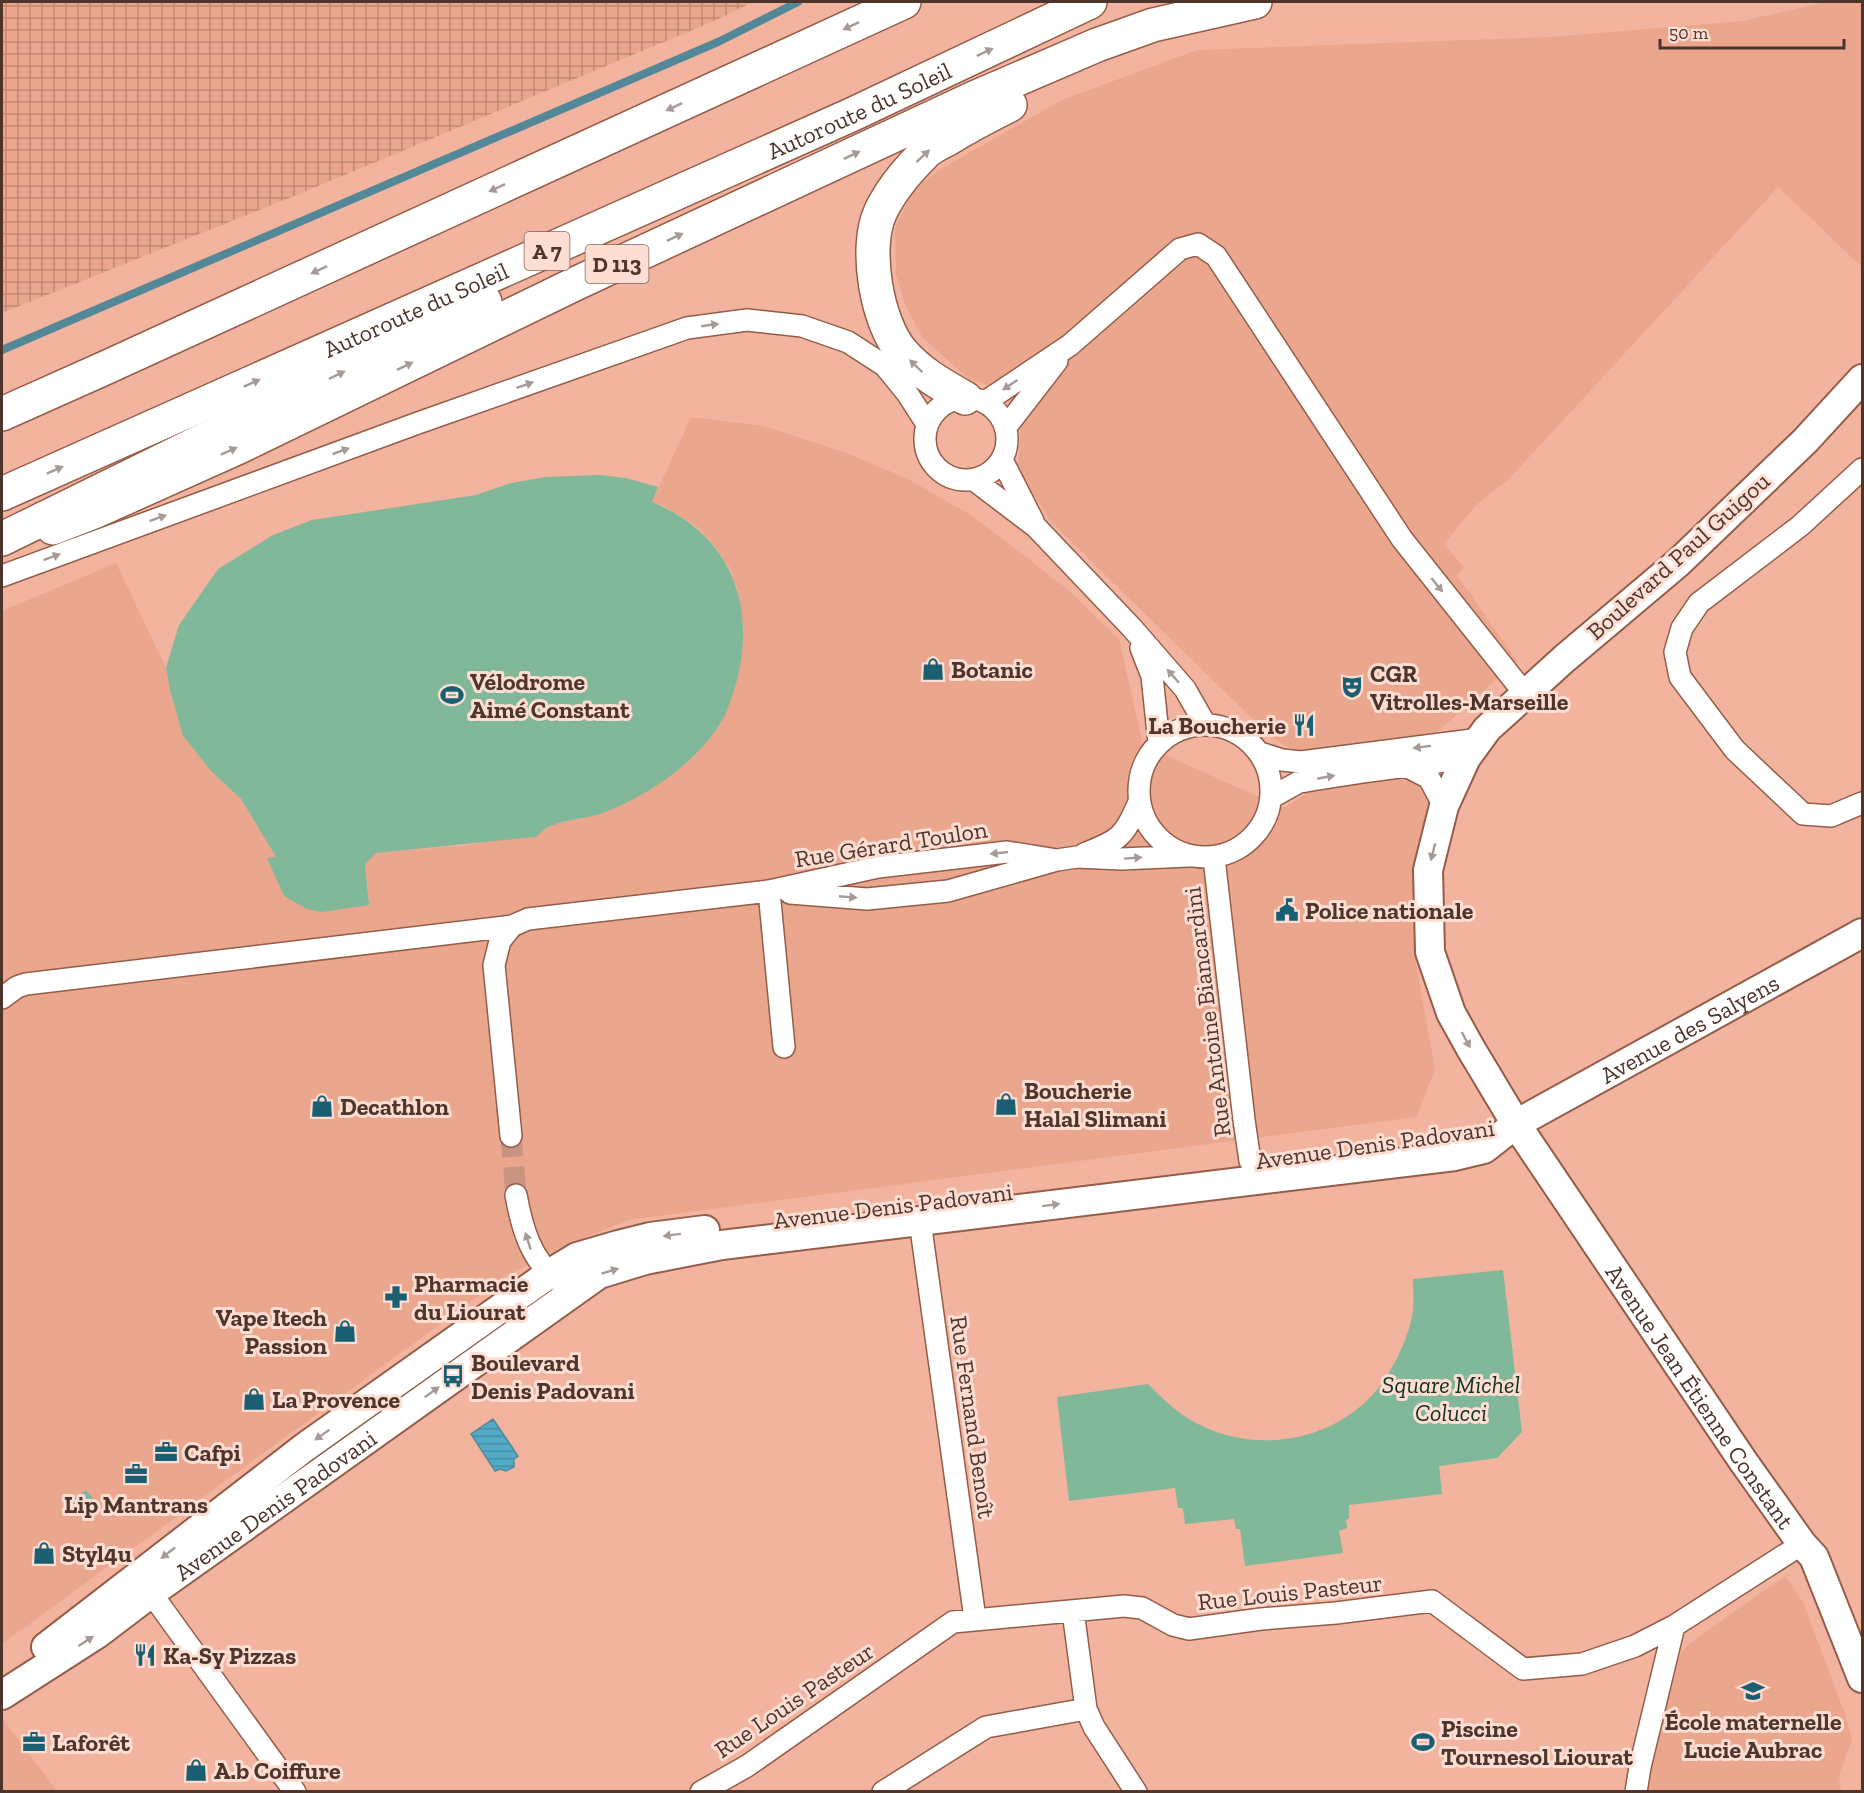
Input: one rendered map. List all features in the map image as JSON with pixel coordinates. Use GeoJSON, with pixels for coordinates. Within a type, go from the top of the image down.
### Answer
{"type":"FeatureCollection","features":[{"type":"Feature","properties":{"kind":"main road"},"geometry":{"type":"LineString","coordinates":[[2,414],[904,2]]}},
{"type":"Feature","properties":{"kind":"main road","name":"Autoroute du Soleil"},"geometry":{"type":"LineString","coordinates":[[2,494],[851,115],[1090,2]]}},
{"type":"Feature","properties":{"kind":"main road"},"geometry":{"type":"LineString","coordinates":[[975,400],[926,375],[901,351],[883,316],[875,287],[872,249],[879,215],[900,179],[925,152],[981,119],[1101,60],[1249,3]]}},
{"type":"Feature","properties":{"kind":"main road","name":"D 113"},"geometry":{"type":"LineString","coordinates":[[2,548],[94,512],[239,447],[577,283],[984,94],[1097,45],[1153,25],[1249,3]]}},
{"type":"Feature","properties":{"kind":"main road"},"geometry":{"type":"LineString","coordinates":[[2,539],[543,274],[851,115]]}},
{"type":"Feature","properties":{"kind":"main road","name":"Boulevard Paul Guigou"},"geometry":{"type":"LineString","coordinates":[[1516,1124],[1451,1013],[1430,952],[1428,870],[1444,807],[1473,749],[1487,729],[1564,659],[1679,562],[1805,441],[1863,380]]}},
{"type":"Feature","properties":{"kind":"main road","name":"Avenue des Salyens"},"geometry":{"type":"LineString","coordinates":[[1516,1124],[1863,933]]}},
{"type":"Feature","properties":{"kind":"main road","name":"Avenue Denis Padovani"},"geometry":{"type":"LineString","coordinates":[[2,1681],[305,1447],[549,1274],[577,1257],[650,1237],[1452,1137],[1516,1124]]}},
{"type":"Feature","properties":{"kind":"main road","name":"Avenue Denis Padovani"},"geometry":{"type":"LineString","coordinates":[[2,1695],[97,1634],[151,1593],[599,1274],[645,1260],[722,1245],[1455,1156],[1484,1149],[1516,1124]]}},
{"type":"Feature","properties":{"kind":"main road","name":"Avenue Jean Étienne Constant"},"geometry":{"type":"LineString","coordinates":[[1516,1124],[1743,1461],[1802,1544],[1814,1557],[1863,1678]]}},
{"type":"Feature","properties":{"kind":"street"},"geometry":{"type":"LineString","coordinates":[[1006,427],[1070,345],[1179,249],[1198,244],[1216,256],[1401,539],[1525,694]]}},
{"type":"Feature","properties":{"kind":"street"},"geometry":{"type":"LineString","coordinates":[[2,576],[418,423],[687,328],[747,320],[802,326],[848,342],[885,366],[907,393],[927,424]]}},
{"type":"Feature","properties":{"kind":"street"},"geometry":{"type":"LineString","coordinates":[[975,400],[1001,417],[1006,427],[1007,438],[1002,460],[985,476],[961,481],[938,471],[930,461],[925,443],[927,424],[933,414],[942,405],[952,400],[975,400],[1070,345]]}},
{"type":"Feature","properties":{"kind":"street"},"geometry":{"type":"LineString","coordinates":[[1002,460],[1036,527]]}},
{"type":"Feature","properties":{"kind":"street"},"geometry":{"type":"LineString","coordinates":[[1863,469],[1800,526],[1699,603],[1682,628],[1675,652],[1680,677],[1735,750],[1803,814],[1831,816],[1863,802]]}},
{"type":"Feature","properties":{"kind":"street"},"geometry":{"type":"LineString","coordinates":[[974,480],[1036,527],[1132,628],[1185,690],[1205,724]]}},
{"type":"Feature","properties":{"kind":"street"},"geometry":{"type":"LineString","coordinates":[[1132,628],[1152,676],[1159,743]]}},
{"type":"Feature","properties":{"kind":"street"},"geometry":{"type":"LineString","coordinates":[[1205,724],[1221,726],[1249,741],[1260,753],[1271,782],[1272,797],[1266,819],[1254,838],[1236,851],[1214,858],[1188,856],[1171,848],[1155,836],[1145,820],[1139,802],[1140,780],[1147,760],[1159,743],[1173,733],[1205,724]]}},
{"type":"Feature","properties":{"kind":"street"},"geometry":{"type":"LineString","coordinates":[[1260,753],[1282,760],[1301,762],[1473,749]]}},
{"type":"Feature","properties":{"kind":"street"},"geometry":{"type":"LineString","coordinates":[[1272,797],[1299,782],[1347,773],[1408,767],[1473,749]]}},
{"type":"Feature","properties":{"kind":"street"},"geometry":{"type":"LineString","coordinates":[[1408,767],[1429,778],[1444,807]]}},
{"type":"Feature","properties":{"kind":"street","name":"Rue Gérard Toulon"},"geometry":{"type":"LineString","coordinates":[[769,891],[867,899],[948,891],[1067,859],[1114,842],[1127,829],[1139,802]]}},
{"type":"Feature","properties":{"kind":"street","name":"Rue Gérard Toulon"},"geometry":{"type":"LineString","coordinates":[[2,998],[17,987],[26,984],[512,926],[528,919],[769,891],[878,867],[1007,852],[1067,859],[1188,856]]}},
{"type":"Feature","properties":{"kind":"street","name":"Rue Antoine Biancardini"},"geometry":{"type":"LineString","coordinates":[[1214,858],[1250,1161]]}},
{"type":"Feature","properties":{"kind":"street"},"geometry":{"type":"LineString","coordinates":[[769,891],[784,1047]]}},
{"type":"Feature","properties":{"kind":"street"},"geometry":{"type":"LineString","coordinates":[[511,1136],[494,965],[500,941],[512,926]]}},
{"type":"Feature","properties":{"kind":"street"},"geometry":{"type":"LineString","coordinates":[[517,1202],[531,1250],[549,1274],[562,1283],[583,1285]]}},
{"type":"Feature","properties":{"kind":"street","name":"Rue Fernand Benoît"},"geometry":{"type":"LineString","coordinates":[[920,1221],[975,1619]]}},
{"type":"Feature","properties":{"kind":"street"},"geometry":{"type":"LineString","coordinates":[[1636,1791],[1674,1626],[1802,1544]]}},
{"type":"Feature","properties":{"kind":"street"},"geometry":{"type":"LineString","coordinates":[[151,1593],[296,1791]]}},
{"type":"Feature","properties":{"kind":"street","name":"Rue Louis Pasteur"},"geometry":{"type":"LineString","coordinates":[[701,1791],[747,1766],[953,1622],[1124,1606],[1142,1608],[1173,1625],[1190,1629],[1260,1619],[1336,1613],[1432,1601],[1524,1669],[1582,1664],[1635,1646],[1674,1626]]}},
{"type":"Feature","properties":{"kind":"street"},"geometry":{"type":"LineString","coordinates":[[1073,1611],[1086,1709],[1094,1727],[1134,1791]]}},
{"type":"Feature","properties":{"kind":"street"},"geometry":{"type":"LineString","coordinates":[[883,1791],[986,1727],[1086,1709]]}},
{"type":"Feature","properties":{"kind":"shaded area"},"geometry":{"type":"Polygon","coordinates":[[[2,2],[753,2],[714,21],[299,194],[2,313],[2,2]]]}},
{"type":"Feature","properties":{"kind":"shaded area"},"geometry":{"type":"Polygon","coordinates":[[[1826,2],[1862,2],[1862,267],[1778,187],[1508,480],[1477,504],[1444,544],[1464,567],[1457,575],[1517,661],[1435,734],[1298,753],[1271,737],[1051,522],[1018,470],[1021,421],[1008,401],[990,386],[969,379],[923,338],[906,307],[896,275],[895,229],[913,190],[939,170],[1062,100],[1197,50],[1550,37],[1743,21],[1826,2]]]}},
{"type":"Feature","properties":{"kind":"shaded area"},"geometry":{"type":"Polygon","coordinates":[[[691,417],[764,426],[846,453],[906,478],[971,515],[1066,588],[1119,639],[1143,745],[1283,808],[1311,791],[1404,773],[1433,791],[1417,845],[1412,912],[1414,952],[1435,1070],[1416,1117],[629,1220],[564,1246],[506,1276],[2,1644],[2,611],[116,563],[166,668],[183,736],[212,772],[241,799],[276,857],[267,858],[369,900],[365,864],[376,853],[469,845],[540,832],[556,824],[601,813],[636,797],[674,773],[693,758],[720,725],[738,591],[730,568],[699,528],[666,507],[652,502],[691,417]]]}},
{"type":"Feature","properties":{"kind":"shaded area","name":"École maternelle Lucie Aubrac"},"geometry":{"type":"Polygon","coordinates":[[[1785,1576],[1803,1602],[1845,1714],[1852,1740],[1839,1775],[1841,1791],[1645,1792],[1648,1765],[1682,1651],[1691,1642],[1785,1576]]]}},
{"type":"Feature","properties":{"kind":"shaded area"},"geometry":{"type":"Polygon","coordinates":[[[2,1717],[14,1734],[57,1791],[2,1791],[2,1717]]]}},
{"type":"Feature","properties":{"kind":"green space","name":"Vélodrome Aimé Constant"},"geometry":{"type":"Polygon","coordinates":[[[600,475],[626,478],[658,487],[652,502],[685,519],[699,530],[722,557],[730,573],[741,608],[743,644],[737,680],[727,710],[718,727],[682,767],[636,798],[603,813],[558,823],[536,837],[376,853],[365,864],[369,905],[322,912],[307,909],[284,896],[267,858],[276,857],[241,799],[212,772],[183,736],[170,690],[166,668],[179,625],[218,569],[273,535],[312,520],[476,495],[511,483],[546,477],[600,475]]]}},
{"type":"Feature","properties":{"kind":"green space","name":"Square Michel Colucci"},"geometry":{"type":"Polygon","coordinates":[[[1503,1270],[1522,1432],[1497,1458],[1439,1466],[1442,1494],[1349,1505],[1347,1528],[1339,1531],[1343,1553],[1245,1566],[1240,1529],[1236,1529],[1234,1519],[1185,1524],[1183,1508],[1178,1508],[1175,1488],[1069,1501],[1057,1397],[1148,1384],[1181,1414],[1220,1433],[1247,1439],[1275,1440],[1302,1436],[1329,1427],[1352,1413],[1373,1394],[1390,1371],[1412,1319],[1413,1279],[1503,1270]]]}},
{"type":"Feature","properties":{"kind":"green space"},"geometry":{"type":"Polygon","coordinates":[[[86,1490],[95,1501],[76,1515],[68,1503],[86,1490]]]}},
{"type":"Feature","properties":{"kind":"water"},"geometry":{"type":"Polygon","coordinates":[[[493,1419],[518,1456],[514,1459],[514,1467],[506,1471],[500,1469],[495,1471],[471,1434],[493,1419]]]}},
{"type":"Feature","properties":{"kind":"waterway"},"geometry":{"type":"LineString","coordinates":[[2,350],[718,42],[798,2]]}},
{"type":"Feature","properties":{"kind":"tunnel"},"geometry":{"type":"LineString","coordinates":[[511,1136],[516,1195]]}},
{"type":"Feature","properties":{"kind":"place","name":"Botanic"},"geometry":{"type":"Point","coordinates":[933,669]}},
{"type":"Feature","properties":{"kind":"place","name":"CGR Vitrolles-Marseille"},"geometry":{"type":"Point","coordinates":[1352,687]}},
{"type":"Feature","properties":{"kind":"place","name":"Vélodrome Aimé Constant"},"geometry":{"type":"Point","coordinates":[452,695]}},
{"type":"Feature","properties":{"kind":"place","name":"La Boucherie"},"geometry":{"type":"Point","coordinates":[1304,725]}},
{"type":"Feature","properties":{"kind":"place","name":"Police nationale"},"geometry":{"type":"Point","coordinates":[1287,910]}},
{"type":"Feature","properties":{"kind":"place","name":"Boucherie Halal Slimani"},"geometry":{"type":"Point","coordinates":[1006,1104]}},
{"type":"Feature","properties":{"kind":"place","name":"Decathlon"},"geometry":{"type":"Point","coordinates":[322,1106]}},
{"type":"Feature","properties":{"kind":"place","name":"Pharmacie du Liourat"},"geometry":{"type":"Point","coordinates":[396,1297]}},
{"type":"Feature","properties":{"kind":"place","name":"Vape Itech Passion"},"geometry":{"type":"Point","coordinates":[345,1331]}},
{"type":"Feature","properties":{"kind":"place","name":"Boulevard Denis Padovani"},"geometry":{"type":"Point","coordinates":[453,1376]}},
{"type":"Feature","properties":{"kind":"place","name":"La Provence"},"geometry":{"type":"Point","coordinates":[254,1399]}},
{"type":"Feature","properties":{"kind":"place","name":"Cafpi"},"geometry":{"type":"Point","coordinates":[166,1452]}},
{"type":"Feature","properties":{"kind":"place","name":"Lip Mantrans"},"geometry":{"type":"Point","coordinates":[136,1474]}},
{"type":"Feature","properties":{"kind":"place","name":"Styl4u"},"geometry":{"type":"Point","coordinates":[44,1553]}},
{"type":"Feature","properties":{"kind":"place","name":"Ka-Sy Pizzas"},"geometry":{"type":"Point","coordinates":[145,1655]}},
{"type":"Feature","properties":{"kind":"place","name":"École maternelle Lucie Aubrac"},"geometry":{"type":"Point","coordinates":[1753,1691]}},
{"type":"Feature","properties":{"kind":"place","name":"Laforêt"},"geometry":{"type":"Point","coordinates":[34,1742]}},
{"type":"Feature","properties":{"kind":"place","name":"Piscine Tournesol Liourat"},"geometry":{"type":"Point","coordinates":[1423,1742]}},
{"type":"Feature","properties":{"kind":"place","name":"A.b Coiffure"},"geometry":{"type":"Point","coordinates":[196,1770]}}]}
